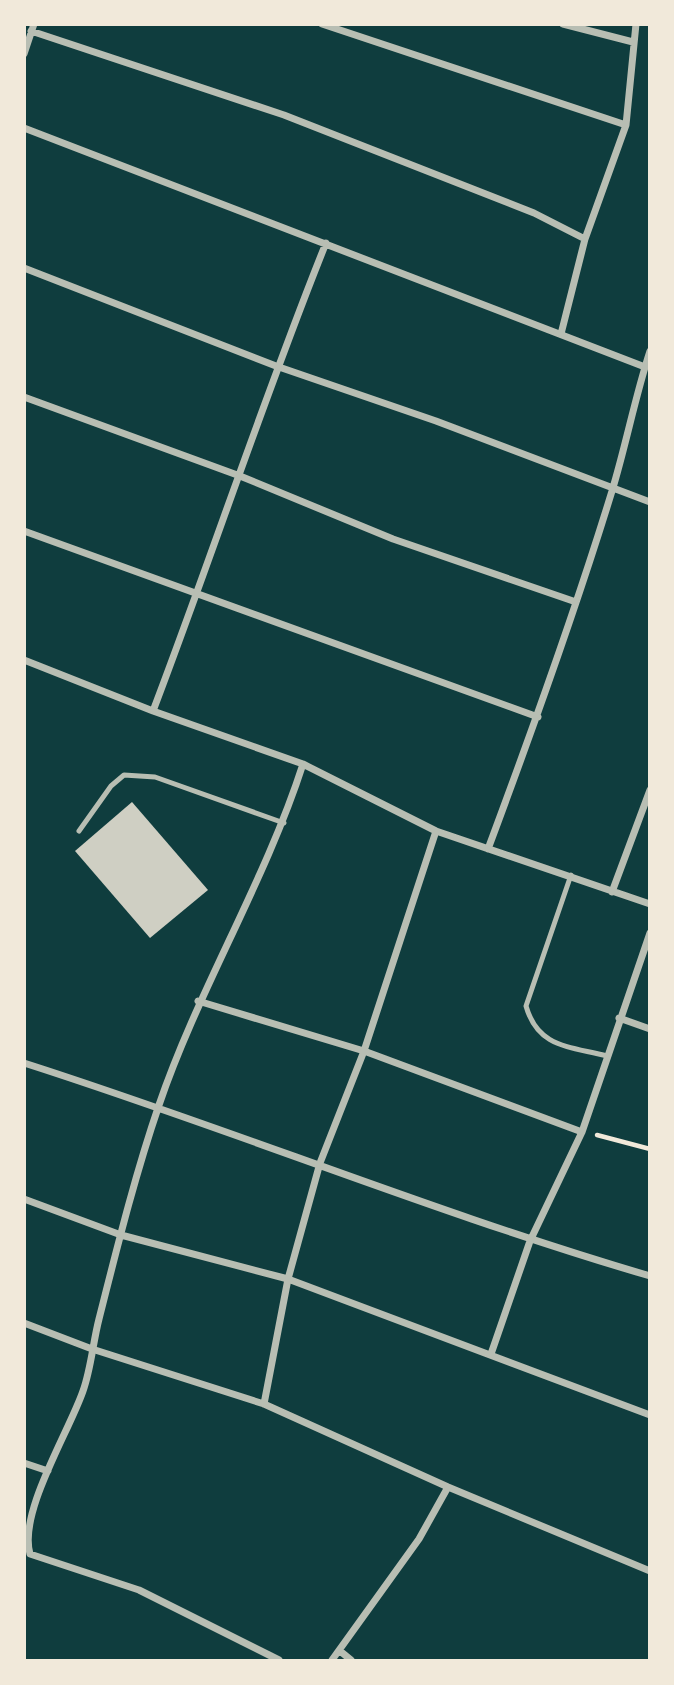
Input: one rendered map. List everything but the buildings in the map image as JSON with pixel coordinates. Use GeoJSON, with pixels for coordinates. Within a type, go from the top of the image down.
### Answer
{"type":"FeatureCollection","features":[{"type":"Feature","properties":{"kind":"street"},"geometry":{"type":"LineString","coordinates":[[322,24],[626,125]]}},
{"type":"Feature","properties":{"kind":"street"},"geometry":{"type":"LineString","coordinates":[[563,24],[634,42]]}},
{"type":"Feature","properties":{"kind":"street"},"geometry":{"type":"LineString","coordinates":[[561,334],[585,239],[626,125],[636,24]]}},
{"type":"Feature","properties":{"kind":"street"},"geometry":{"type":"LineString","coordinates":[[24,54],[32,28],[284,115],[534,213],[585,239]]}},
{"type":"Feature","properties":{"kind":"street"},"geometry":{"type":"LineString","coordinates":[[24,128],[645,367]]}},
{"type":"Feature","properties":{"kind":"street"},"geometry":{"type":"LineString","coordinates":[[153,712],[240,476],[276,366],[326,243]]}},
{"type":"Feature","properties":{"kind":"street"},"geometry":{"type":"LineString","coordinates":[[24,268],[276,366],[436,421],[649,502]]}},
{"type":"Feature","properties":{"kind":"street"},"geometry":{"type":"LineString","coordinates":[[488,849],[576,601],[612,489],[649,351]]}},
{"type":"Feature","properties":{"kind":"street"},"geometry":{"type":"LineString","coordinates":[[24,397],[240,476],[393,539],[576,601]]}},
{"type":"Feature","properties":{"kind":"street"},"geometry":{"type":"LineString","coordinates":[[24,531],[537,717]]}},
{"type":"Feature","properties":{"kind":"street"},"geometry":{"type":"LineString","coordinates":[[24,660],[153,712],[303,765],[436,831],[649,904]]}},
{"type":"Feature","properties":{"kind":"street"},"geometry":{"type":"LineString","coordinates":[[279,1661],[139,1590],[30,1554],[26,1535],[48,1471],[84,1390],[121,1235],[159,1106],[198,1002],[284,823],[303,765]]}},
{"type":"Feature","properties":{"kind":"street"},"geometry":{"type":"LineString","coordinates":[[612,892],[649,790]]}},
{"type":"Feature","properties":{"kind":"street"},"geometry":{"type":"LineString","coordinates":[[264,1404],[288,1279],[320,1163],[364,1051],[436,831]]}},
{"type":"Feature","properties":{"kind":"street"},"geometry":{"type":"LineString","coordinates":[[491,1354],[530,1241],[582,1132],[649,933]]}},
{"type":"Feature","properties":{"kind":"street"},"geometry":{"type":"LineString","coordinates":[[198,1002],[364,1051],[582,1132]]}},
{"type":"Feature","properties":{"kind":"street"},"geometry":{"type":"LineString","coordinates":[[619,1018],[649,1029]]}},
{"type":"Feature","properties":{"kind":"street"},"geometry":{"type":"LineString","coordinates":[[24,1063],[159,1106],[530,1241],[649,1276]]}},
{"type":"Feature","properties":{"kind":"street"},"geometry":{"type":"LineString","coordinates":[[24,1199],[121,1235],[288,1279],[649,1415]]}},
{"type":"Feature","properties":{"kind":"street"},"geometry":{"type":"LineString","coordinates":[[24,1323],[92,1349],[264,1404],[448,1487],[649,1571]]}},
{"type":"Feature","properties":{"kind":"street"},"geometry":{"type":"LineString","coordinates":[[24,1463],[48,1471]]}},
{"type":"Feature","properties":{"kind":"street"},"geometry":{"type":"LineString","coordinates":[[332,1661],[419,1539],[448,1487]]}},
{"type":"Feature","properties":{"kind":"street"},"geometry":{"type":"LineString","coordinates":[[340,1651],[351,1661]]}},
{"type":"Feature","properties":{"kind":"lane"},"geometry":{"type":"LineString","coordinates":[[79,831],[111,786],[124,775],[155,777],[284,823]]}},
{"type":"Feature","properties":{"kind":"lane"},"geometry":{"type":"LineString","coordinates":[[571,876],[526,1006],[532,1025],[540,1035],[607,1056]]}},
{"type":"Feature","properties":{"kind":"path"},"geometry":{"type":"LineString","coordinates":[[582,1132],[649,1149]]}}]}
